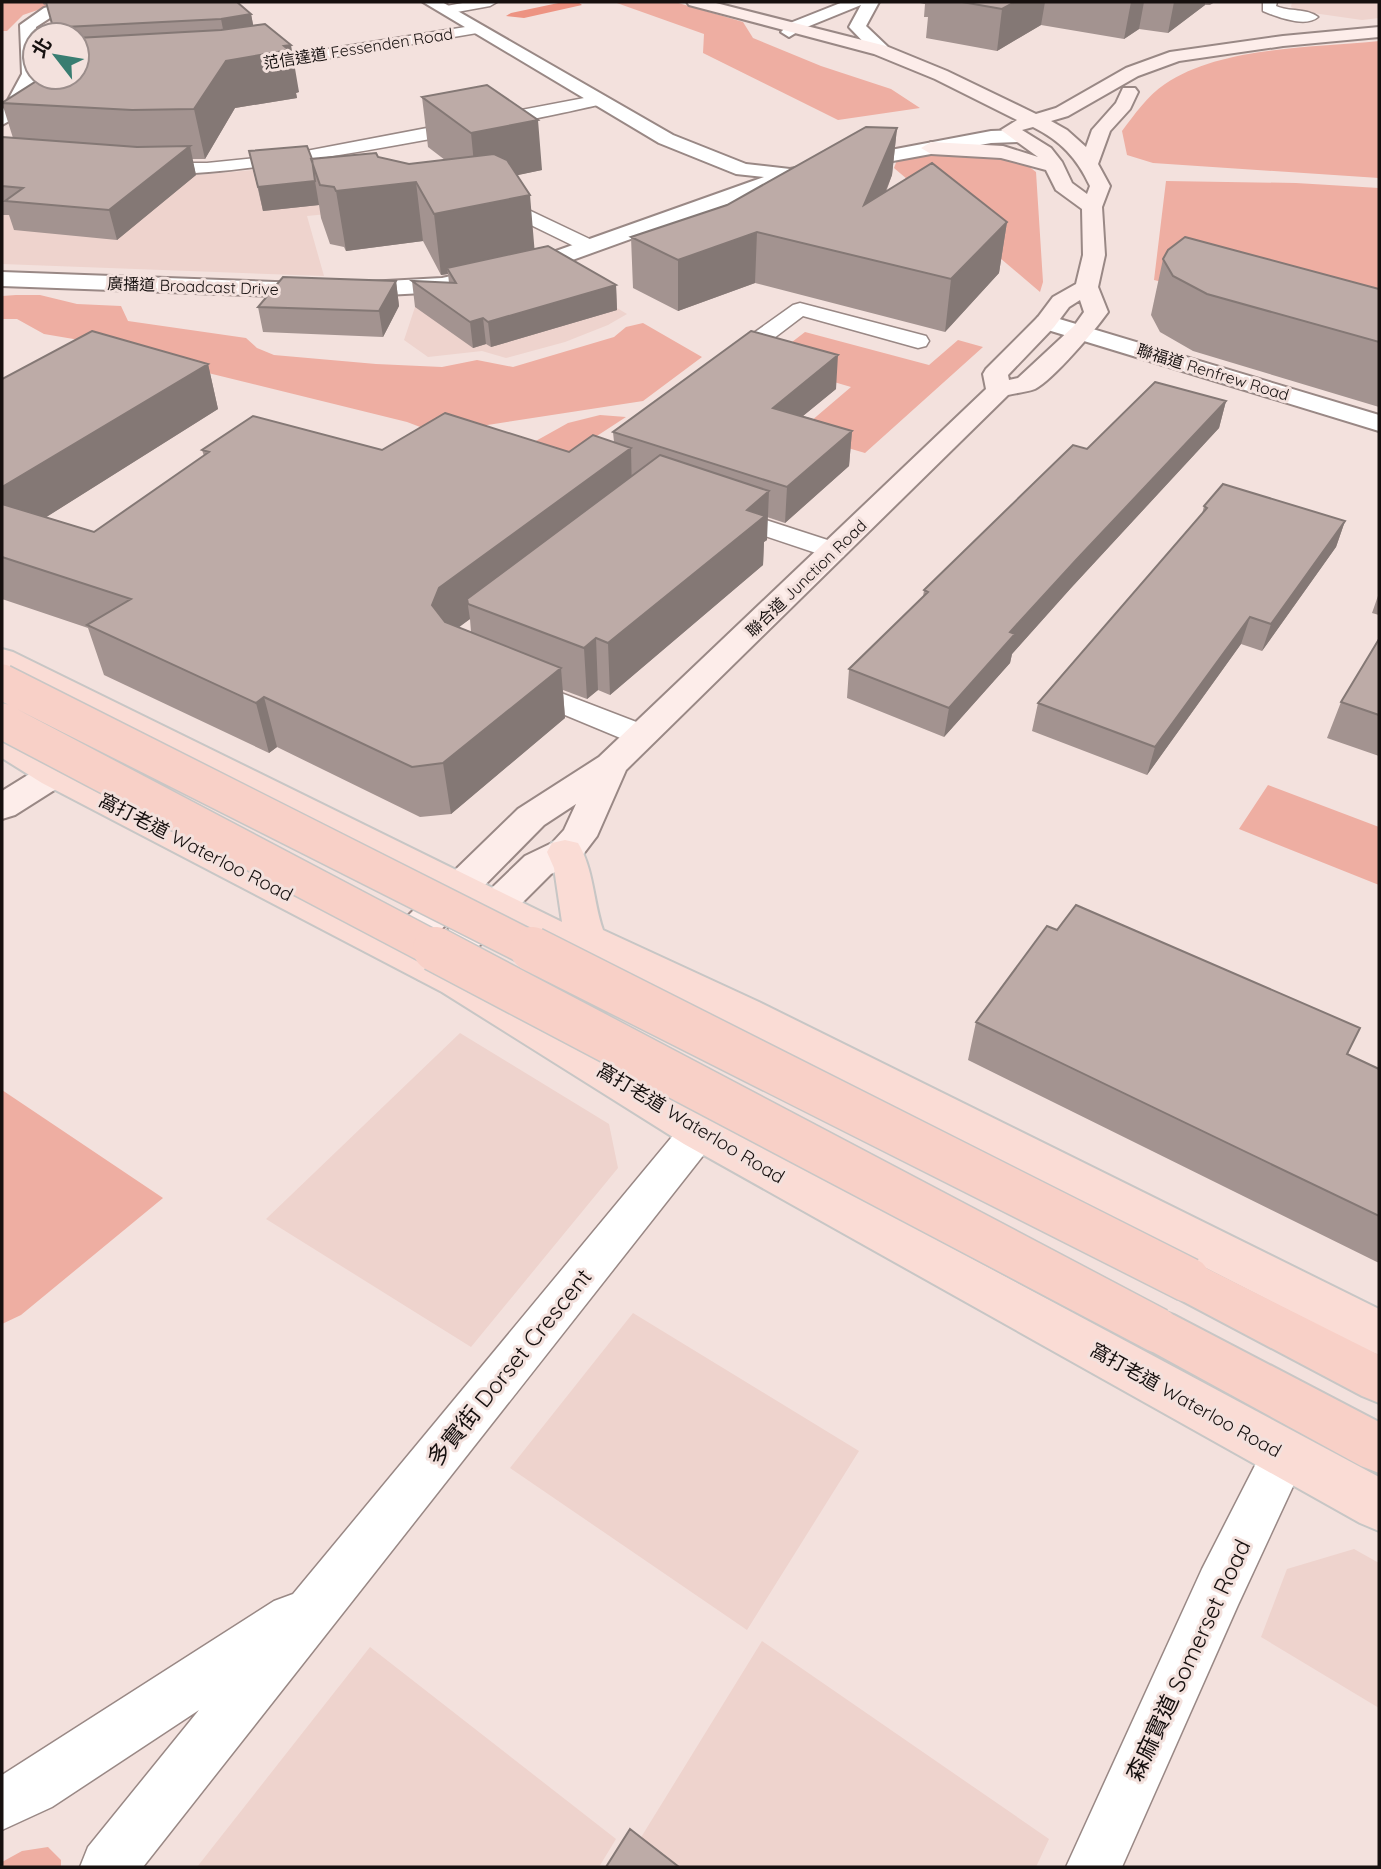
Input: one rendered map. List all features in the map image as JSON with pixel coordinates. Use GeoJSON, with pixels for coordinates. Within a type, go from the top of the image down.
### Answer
{"type":"FeatureCollection","features":[{"type":"Feature","properties":{"kind":"highway"},"geometry":{"type":"LineString","coordinates":[[2,682],[1188,1280],[1379,1380]]}},
{"type":"Feature","properties":{"kind":"highway","name":"窩打老道 Waterloo Road"},"geometry":{"type":"LineString","coordinates":[[3,740],[1157,1330],[1379,1448]]}},
{"type":"Feature","properties":{"kind":"main road"},"geometry":{"type":"LineString","coordinates":[[695,2],[881,50],[1006,134],[1044,152],[1063,186],[1092,207]]}},
{"type":"Feature","properties":{"kind":"main road"},"geometry":{"type":"LineString","coordinates":[[793,29],[871,59],[965,104],[1043,126],[1078,147],[1090,162]]}},
{"type":"Feature","properties":{"kind":"main road"},"geometry":{"type":"LineString","coordinates":[[1043,126],[1102,89],[1153,63],[1176,56],[1283,41],[1379,32]]}},
{"type":"Feature","properties":{"kind":"main road"},"geometry":{"type":"LineString","coordinates":[[1006,134],[1075,122],[1129,92],[1150,76],[1205,54]]}},
{"type":"Feature","properties":{"kind":"main road"},"geometry":{"type":"LineString","coordinates":[[1050,96],[1102,89]]}},
{"type":"Feature","properties":{"kind":"main road"},"geometry":{"type":"LineString","coordinates":[[1090,162],[1101,130],[1124,105],[1129,92]]}},
{"type":"Feature","properties":{"kind":"main road"},"geometry":{"type":"LineString","coordinates":[[965,104],[1021,94]]}},
{"type":"Feature","properties":{"kind":"main road"},"geometry":{"type":"LineString","coordinates":[[931,148],[953,134],[965,104]]}},
{"type":"Feature","properties":{"kind":"main road"},"geometry":{"type":"LineString","coordinates":[[931,148],[1003,152],[1038,163],[1059,176]]}},
{"type":"Feature","properties":{"kind":"main road","name":"聯合道 Junction Road"},"geometry":{"type":"LineString","coordinates":[[397,950],[531,817],[611,765],[999,390],[1027,383],[1082,331],[1096,312],[1087,287],[1094,255],[1092,207],[1100,186],[1090,162]]}},
{"type":"Feature","properties":{"kind":"main road","name":"聯合道 Junction Road"},"geometry":{"type":"LineString","coordinates":[[999,390],[995,374],[1046,322],[1061,302],[1087,287]]}},
{"type":"Feature","properties":{"kind":"main road"},"geometry":{"type":"LineString","coordinates":[[2,659],[552,934],[587,939],[745,1013],[1379,1333]]}},
{"type":"Feature","properties":{"kind":"main road"},"geometry":{"type":"LineString","coordinates":[[3,740],[80,698]]}},
{"type":"Feature","properties":{"kind":"main road"},"geometry":{"type":"LineString","coordinates":[[2,807],[131,725]]}},
{"type":"Feature","properties":{"kind":"main road","name":"窩打老道 Waterloo Road"},"geometry":{"type":"LineString","coordinates":[[3,740],[54,775],[432,969],[699,1132],[1379,1505]]}},
{"type":"Feature","properties":{"kind":"main road","name":"聯合道 Junction Road"},"geometry":{"type":"LineString","coordinates":[[432,969],[538,865],[565,852],[579,836],[611,765]]}},
{"type":"Feature","properties":{"kind":"main road"},"geometry":{"type":"LineString","coordinates":[[565,852],[572,868],[577,910],[587,939]]}},
{"type":"Feature","properties":{"kind":"main road"},"geometry":{"type":"LineString","coordinates":[[657,1104],[656,1067],[659,1045],[677,1028],[710,1018],[745,1013]]}},
{"type":"Feature","properties":{"kind":"street"},"geometry":{"type":"LineString","coordinates":[[2,120],[12,112],[36,81],[31,74],[27,25],[50,11],[83,2]]}},
{"type":"Feature","properties":{"kind":"street"},"geometry":{"type":"LineString","coordinates":[[439,6],[489,2]]}},
{"type":"Feature","properties":{"kind":"street"},"geometry":{"type":"LineString","coordinates":[[793,29],[856,2]]}},
{"type":"Feature","properties":{"kind":"street"},"geometry":{"type":"LineString","coordinates":[[871,2],[857,27],[881,50]]}},
{"type":"Feature","properties":{"kind":"street"},"geometry":{"type":"LineString","coordinates":[[1270,2],[1268,8],[1281,14],[1311,17]]}},
{"type":"Feature","properties":{"kind":"street"},"geometry":{"type":"LineString","coordinates":[[439,6],[600,100],[745,180]]}},
{"type":"Feature","properties":{"kind":"street","name":"范信達道 Fessenden Road"},"geometry":{"type":"LineString","coordinates":[[230,69],[478,29]]}},
{"type":"Feature","properties":{"kind":"street"},"geometry":{"type":"LineString","coordinates":[[129,168],[207,168],[285,160],[600,100]]}},
{"type":"Feature","properties":{"kind":"street","name":"廣播道 Broadcast Drive"},"geometry":{"type":"LineString","coordinates":[[2,279],[288,290],[372,291],[428,287],[478,279],[536,265],[589,246],[745,180],[1006,134]]}},
{"type":"Feature","properties":{"kind":"street"},"geometry":{"type":"LineString","coordinates":[[493,199],[589,246]]}},
{"type":"Feature","properties":{"kind":"street"},"geometry":{"type":"LineString","coordinates":[[713,373],[800,309],[918,341]]}},
{"type":"Feature","properties":{"kind":"street","name":"聯福道 Renfrew Road"},"geometry":{"type":"LineString","coordinates":[[1046,322],[1379,423]]}},
{"type":"Feature","properties":{"kind":"street"},"geometry":{"type":"LineString","coordinates":[[706,508],[834,551]]}},
{"type":"Feature","properties":{"kind":"street"},"geometry":{"type":"LineString","coordinates":[[501,679],[641,735]]}},
{"type":"Feature","properties":{"kind":"street","name":"多實街 Dorset Crescent"},"geometry":{"type":"LineString","coordinates":[[108,1867],[318,1602],[699,1132]]}},
{"type":"Feature","properties":{"kind":"street","name":"森麻實道 Somerset Road"},"geometry":{"type":"LineString","coordinates":[[1094,1867],[1220,1587],[1285,1454]]}},
{"type":"Feature","properties":{"kind":"street","name":"多實街 Dorset Crescent"},"geometry":{"type":"LineString","coordinates":[[2,1803],[33,1788],[318,1602]]}},
{"type":"Feature","properties":{"kind":"shaded area"},"geometry":{"type":"Polygon","coordinates":[[[2,2],[58,3],[23,15],[7,31],[2,31],[2,2]]]}},
{"type":"Feature","properties":{"kind":"shaded area"},"geometry":{"type":"Polygon","coordinates":[[[563,2],[578,2],[582,5],[524,18],[506,16],[511,13],[563,2]]]}},
{"type":"Feature","properties":{"kind":"shaded area"},"geometry":{"type":"Polygon","coordinates":[[[614,2],[675,2],[743,22],[753,38],[821,66],[891,89],[920,108],[838,120],[703,53],[704,34],[614,2]]]}},
{"type":"Feature","properties":{"kind":"shaded area"},"geometry":{"type":"Polygon","coordinates":[[[1292,2],[1379,2],[1379,18],[1362,20],[1299,11],[1291,7],[1292,2]]]}},
{"type":"Feature","properties":{"kind":"shaded area"},"geometry":{"type":"Polygon","coordinates":[[[1379,41],[1379,178],[1153,163],[1127,155],[1122,131],[1153,94],[1187,72],[1212,62],[1268,51],[1379,41]]]}},
{"type":"Feature","properties":{"kind":"shaded area"},"geometry":{"type":"Polygon","coordinates":[[[924,153],[1019,159],[1036,172],[1043,282],[1040,292],[894,168],[897,160],[924,153]]]}},
{"type":"Feature","properties":{"kind":"shaded area"},"geometry":{"type":"Polygon","coordinates":[[[2,165],[199,175],[265,169],[348,212],[307,216],[324,276],[2,264],[2,165]]]}},
{"type":"Feature","properties":{"kind":"shaded area"},"geometry":{"type":"Polygon","coordinates":[[[1166,181],[1296,183],[1379,188],[1379,346],[1244,302],[1154,280],[1166,181]]]}},
{"type":"Feature","properties":{"kind":"shaded area"},"geometry":{"type":"Polygon","coordinates":[[[550,268],[627,314],[608,325],[565,342],[506,358],[482,351],[428,357],[404,340],[418,298],[550,268]]]}},
{"type":"Feature","properties":{"kind":"shaded area"},"geometry":{"type":"Polygon","coordinates":[[[40,295],[77,304],[121,306],[128,321],[246,338],[257,348],[274,355],[442,367],[477,360],[513,367],[614,337],[626,327],[643,323],[702,357],[643,401],[436,433],[407,422],[147,358],[109,345],[44,334],[17,319],[2,319],[2,296],[40,295]]]}},
{"type":"Feature","properties":{"kind":"shaded area"},"geometry":{"type":"Polygon","coordinates":[[[805,332],[929,365],[958,340],[983,347],[865,453],[797,433],[851,387],[766,362],[805,332]]]}},
{"type":"Feature","properties":{"kind":"shaded area"},"geometry":{"type":"Polygon","coordinates":[[[600,415],[626,417],[560,460],[525,447],[568,423],[600,415]]]}},
{"type":"Feature","properties":{"kind":"shaded area"},"geometry":{"type":"Polygon","coordinates":[[[1268,785],[1379,827],[1379,885],[1239,829],[1268,785]]]}},
{"type":"Feature","properties":{"kind":"shaded area"},"geometry":{"type":"Polygon","coordinates":[[[460,1033],[609,1124],[618,1168],[471,1347],[266,1219],[460,1033]]]}},
{"type":"Feature","properties":{"kind":"shaded area"},"geometry":{"type":"Polygon","coordinates":[[[2,1090],[163,1198],[21,1315],[2,1324],[2,1090]]]}},
{"type":"Feature","properties":{"kind":"shaded area"},"geometry":{"type":"Polygon","coordinates":[[[633,1313],[859,1451],[747,1630],[510,1468],[633,1313]]]}},
{"type":"Feature","properties":{"kind":"shaded area"},"geometry":{"type":"Polygon","coordinates":[[[1354,1549],[1379,1563],[1379,1708],[1261,1637],[1287,1569],[1354,1549]]]}},
{"type":"Feature","properties":{"kind":"shaded area"},"geometry":{"type":"Polygon","coordinates":[[[762,1641],[1049,1839],[1036,1867],[652,1867],[632,1852],[762,1641]]]}},
{"type":"Feature","properties":{"kind":"shaded area"},"geometry":{"type":"Polygon","coordinates":[[[370,1647],[616,1839],[599,1867],[197,1867],[370,1647]]]}},
{"type":"Feature","properties":{"kind":"shaded area"},"geometry":{"type":"Polygon","coordinates":[[[48,1847],[61,1860],[61,1867],[2,1867],[2,1862],[22,1851],[48,1847]]]}},
{"type":"Feature","properties":{"kind":"building"},"geometry":{"type":"Polygon","coordinates":[[[46,2],[237,2],[251,14],[221,19],[91,26],[91,21],[51,21],[46,2]]]}},
{"type":"Feature","properties":{"kind":"building"},"geometry":{"type":"Polygon","coordinates":[[[962,2],[1015,2],[1002,9],[962,2]]]}},
{"type":"Feature","properties":{"kind":"building"},"geometry":{"type":"Polygon","coordinates":[[[265,24],[291,45],[284,46],[289,50],[226,61],[194,109],[132,110],[2,103],[21,91],[91,91],[91,37],[221,30],[265,24]]]}},
{"type":"Feature","properties":{"kind":"building"},"geometry":{"type":"Polygon","coordinates":[[[487,85],[538,120],[471,133],[422,97],[487,85]]]}},
{"type":"Feature","properties":{"kind":"building"},"geometry":{"type":"Polygon","coordinates":[[[866,127],[897,128],[864,205],[932,163],[1007,222],[951,279],[757,232],[678,260],[631,237],[727,205],[866,127]]]}},
{"type":"Feature","properties":{"kind":"building"},"geometry":{"type":"Polygon","coordinates":[[[2,137],[137,147],[190,146],[109,210],[5,201],[23,188],[2,186],[2,137]]]}},
{"type":"Feature","properties":{"kind":"building"},"geometry":{"type":"Polygon","coordinates":[[[307,146],[315,181],[258,187],[249,151],[307,146]]]}},
{"type":"Feature","properties":{"kind":"building"},"geometry":{"type":"Polygon","coordinates":[[[376,153],[378,157],[409,164],[494,154],[507,160],[530,195],[434,214],[416,182],[336,191],[334,187],[320,185],[311,159],[376,153]]]}},
{"type":"Feature","properties":{"kind":"building"},"geometry":{"type":"Polygon","coordinates":[[[1185,237],[1379,289],[1379,342],[1207,294],[1173,276],[1163,259],[1168,250],[1185,237]]]}},
{"type":"Feature","properties":{"kind":"building"},"geometry":{"type":"Polygon","coordinates":[[[548,246],[616,285],[488,322],[483,318],[470,322],[412,281],[456,283],[447,268],[548,246]]]}},
{"type":"Feature","properties":{"kind":"building"},"geometry":{"type":"Polygon","coordinates":[[[283,277],[396,281],[379,311],[258,307],[283,277]]]}},
{"type":"Feature","properties":{"kind":"building"},"geometry":{"type":"Polygon","coordinates":[[[92,331],[208,364],[2,487],[2,379],[92,331]]]}},
{"type":"Feature","properties":{"kind":"building"},"geometry":{"type":"Polygon","coordinates":[[[751,331],[838,355],[773,408],[852,431],[787,487],[613,432],[751,331]]]}},
{"type":"Feature","properties":{"kind":"building"},"geometry":{"type":"Polygon","coordinates":[[[1155,382],[1226,401],[1010,632],[1015,634],[949,708],[849,669],[928,592],[924,590],[1073,445],[1087,449],[1155,382]]]}},
{"type":"Feature","properties":{"kind":"building"},"geometry":{"type":"Polygon","coordinates":[[[445,413],[569,452],[593,435],[631,448],[439,588],[432,605],[445,622],[561,668],[443,763],[412,767],[264,697],[256,703],[87,625],[131,599],[2,557],[2,504],[94,532],[209,452],[202,450],[253,416],[382,450],[445,413]]]}},
{"type":"Feature","properties":{"kind":"building"},"geometry":{"type":"Polygon","coordinates":[[[660,455],[769,491],[747,510],[765,516],[608,643],[596,638],[584,648],[468,604],[467,599],[660,455]]]}},
{"type":"Feature","properties":{"kind":"building"},"geometry":{"type":"Polygon","coordinates":[[[1223,484],[1345,521],[1271,624],[1250,617],[1155,747],[1038,703],[1207,508],[1204,506],[1223,484]]]}},
{"type":"Feature","properties":{"kind":"building"},"geometry":{"type":"Polygon","coordinates":[[[1379,639],[1379,715],[1341,702],[1379,639]]]}},
{"type":"Feature","properties":{"kind":"building"},"geometry":{"type":"Polygon","coordinates":[[[1076,905],[1360,1028],[1347,1054],[1379,1069],[1379,1216],[976,1022],[1047,926],[1057,930],[1076,905]]]}},
{"type":"Feature","properties":{"kind":"building"},"geometry":{"type":"Polygon","coordinates":[[[630,1829],[679,1867],[606,1867],[630,1829]]]}}]}
